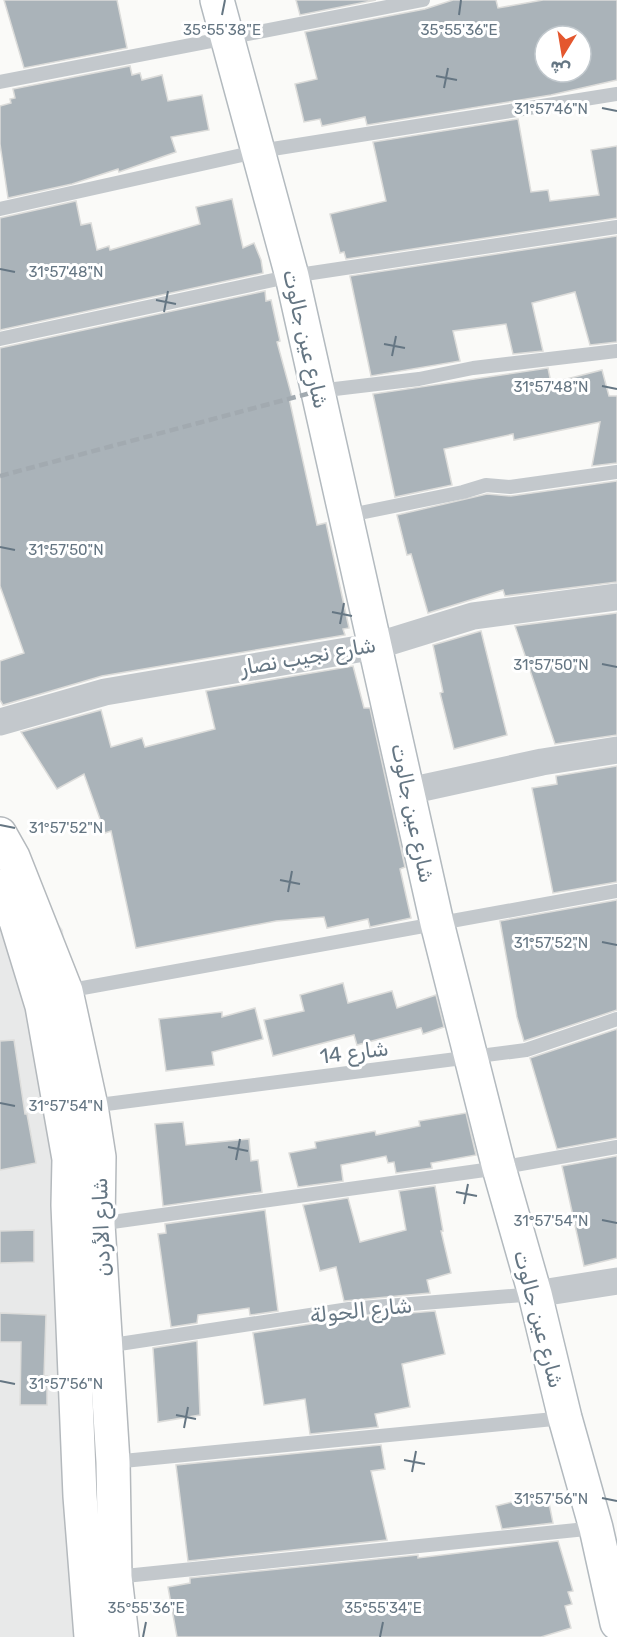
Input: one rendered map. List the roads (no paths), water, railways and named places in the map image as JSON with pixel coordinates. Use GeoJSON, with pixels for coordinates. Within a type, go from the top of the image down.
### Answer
{"type":"FeatureCollection","features":[{"type":"Feature","properties":{"kind":"main road","name":"شارع عين جالوت"},"geometry":{"type":"LineString","coordinates":[[217,0],[260,151],[292,276],[437,923],[499,1168],[535,1294],[565,1418],[596,1528],[617,1623]]}},
{"type":"Feature","properties":{"kind":"main road","name":"شارع الأردن"},"geometry":{"type":"LineString","coordinates":[[0,834],[13,857],[66,992],[91,1106],[99,1158],[98,1224],[113,1462],[115,1577],[122,1637]]}},
{"type":"Feature","properties":{"kind":"main road","name":"شارع الأردن"},"geometry":{"type":"LineString","coordinates":[[0,886],[16,921],[42,1006],[69,1159],[68,1205],[79,1473],[91,1637]]}},
{"type":"Feature","properties":{"kind":"street","name":"شارع نجيب نصار"},"geometry":{"type":"LineString","coordinates":[[0,722],[105,692],[376,645],[473,616],[617,597]]}},
{"type":"Feature","properties":{"kind":"street"},"geometry":{"type":"LineString","coordinates":[[409,791],[542,762],[617,750]]}},
{"type":"Feature","properties":{"kind":"street","name":"شارع الحولة"},"geometry":{"type":"LineString","coordinates":[[535,1294],[617,1281]]}},
{"type":"Feature","properties":{"kind":"lane"},"geometry":{"type":"LineString","coordinates":[[0,82],[423,0]]}},
{"type":"Feature","properties":{"kind":"lane"},"geometry":{"type":"LineString","coordinates":[[0,209],[260,151],[617,94]]}},
{"type":"Feature","properties":{"kind":"lane"},"geometry":{"type":"LineString","coordinates":[[0,339],[292,276],[617,227]]}},
{"type":"Feature","properties":{"kind":"lane"},"geometry":{"type":"LineString","coordinates":[[318,391],[419,379],[473,368],[617,351]]}},
{"type":"Feature","properties":{"kind":"lane"},"geometry":{"type":"LineString","coordinates":[[344,516],[464,492],[486,485],[510,487],[617,472]]}},
{"type":"Feature","properties":{"kind":"lane"},"geometry":{"type":"LineString","coordinates":[[66,992],[617,891]]}},
{"type":"Feature","properties":{"kind":"lane","name":"شارع 14"},"geometry":{"type":"LineString","coordinates":[[91,1106],[471,1059],[526,1050],[617,1019]]}},
{"type":"Feature","properties":{"kind":"lane"},"geometry":{"type":"LineString","coordinates":[[98,1224],[499,1168],[617,1147]]}},
{"type":"Feature","properties":{"kind":"lane","name":"شارع الحولة"},"geometry":{"type":"LineString","coordinates":[[106,1346],[349,1309],[535,1294]]}},
{"type":"Feature","properties":{"kind":"lane"},"geometry":{"type":"LineString","coordinates":[[113,1462],[565,1418]]}},
{"type":"Feature","properties":{"kind":"lane"},"geometry":{"type":"LineString","coordinates":[[115,1577],[596,1528]]}},
{"type":"Feature","properties":{"kind":"railway"},"geometry":{"type":"LineString","coordinates":[[0,476],[318,391]]}}]}
